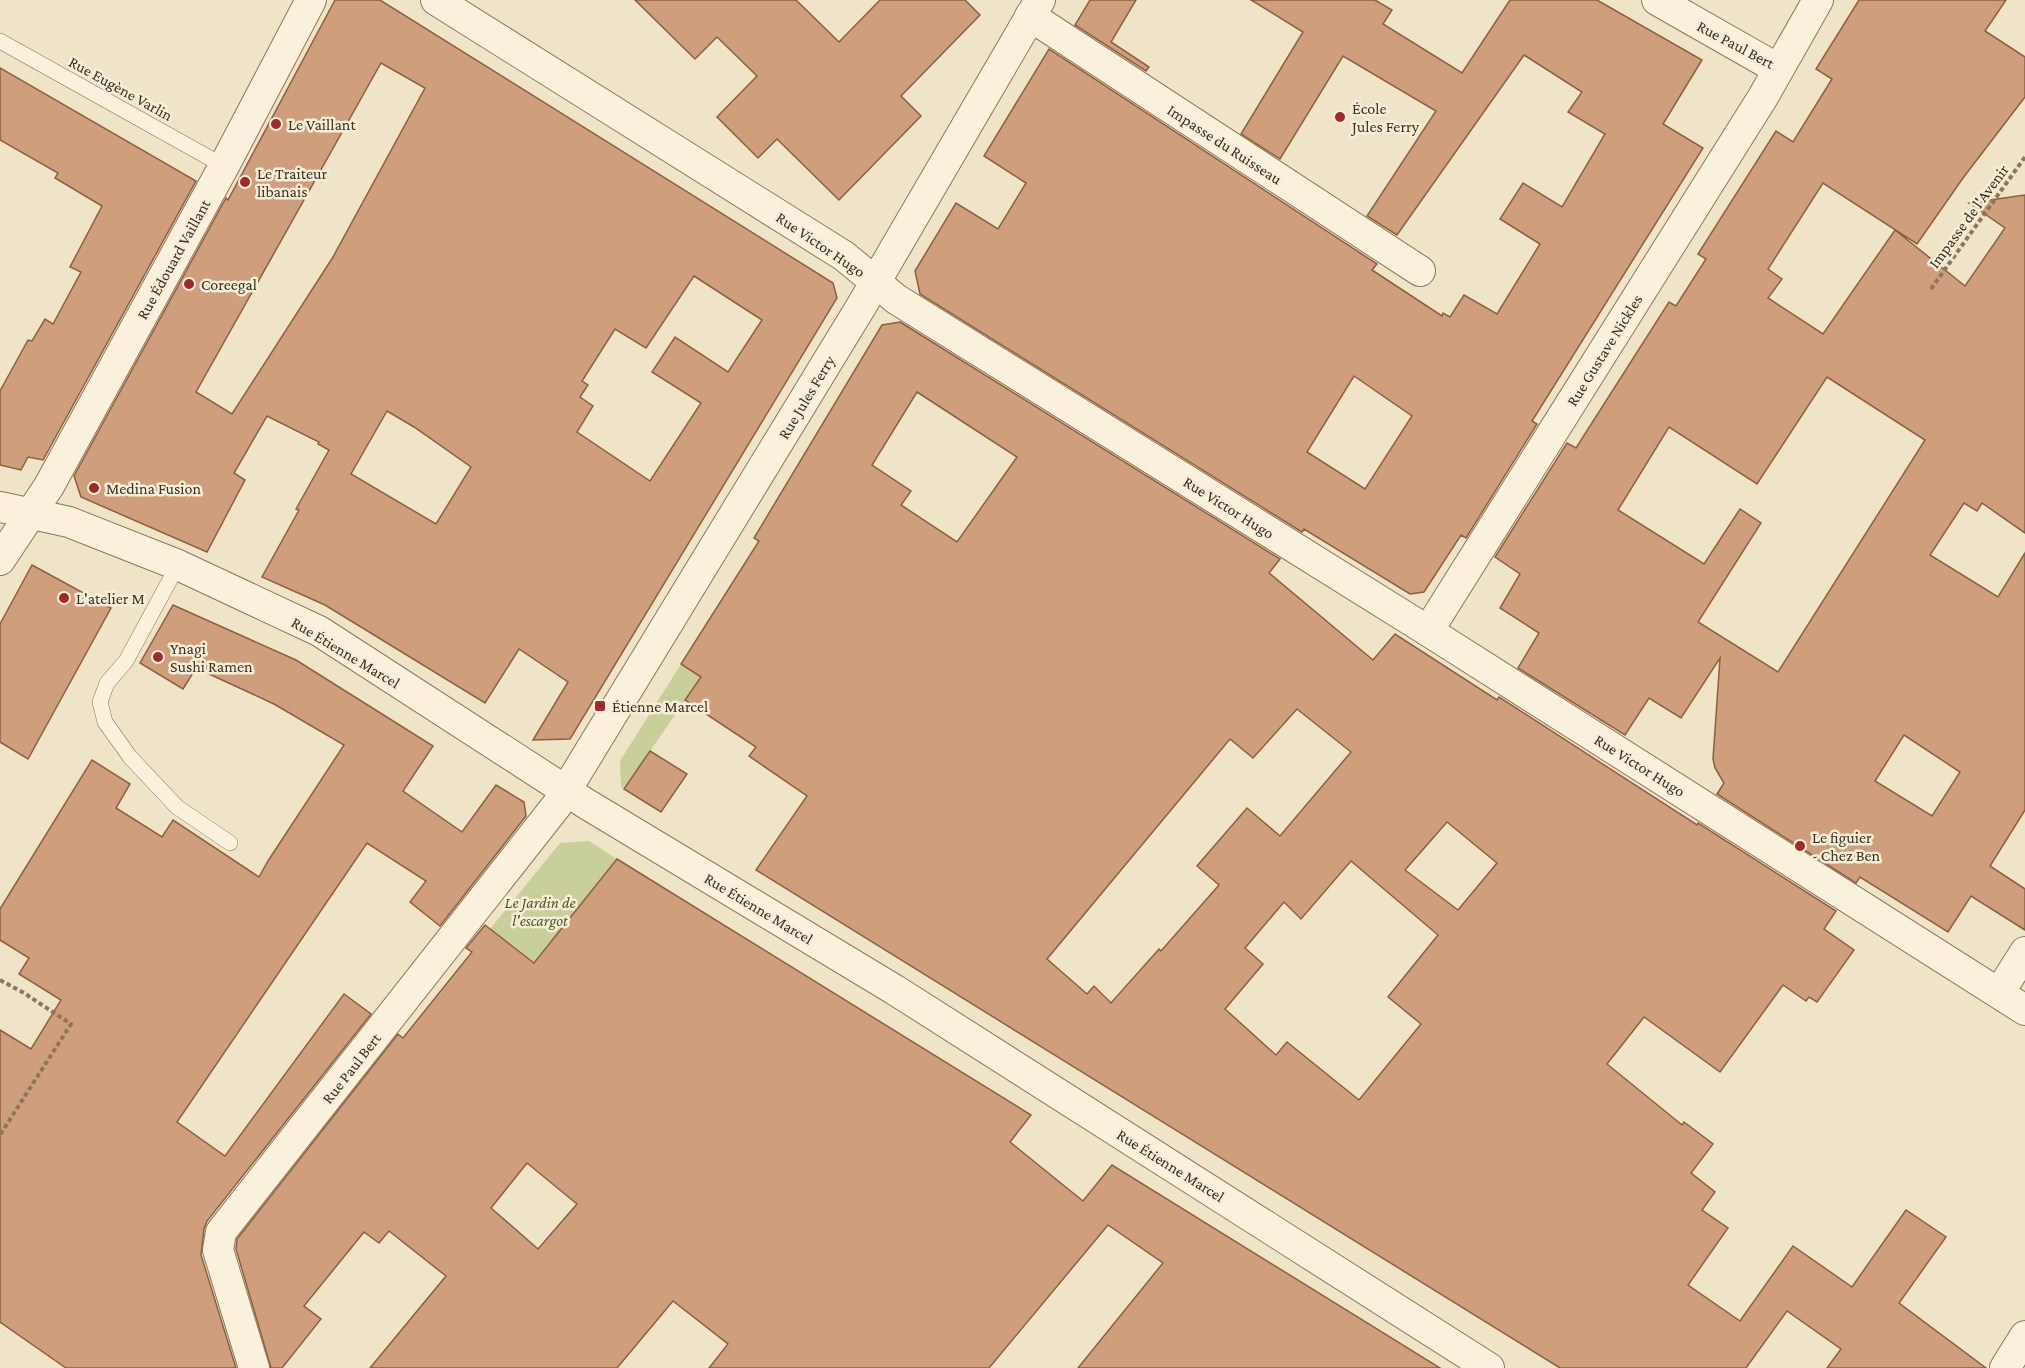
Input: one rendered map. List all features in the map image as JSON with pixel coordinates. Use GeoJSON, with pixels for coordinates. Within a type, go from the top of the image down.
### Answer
{"type":"FeatureCollection","features":[{"type":"Feature","properties":{"kind":"street","name":"Rue Édouard Vaillant"},"geometry":{"type":"LineString","coordinates":[[0,560],[50,486],[224,166],[311,0]]}},
{"type":"Feature","properties":{"kind":"street","name":"Rue Victor Hugo"},"geometry":{"type":"LineString","coordinates":[[436,0],[844,256],[896,299],[1428,631],[2025,1010]]}},
{"type":"Feature","properties":{"kind":"street","name":"Rue Paul Bert"},"geometry":{"type":"LineString","coordinates":[[1657,0],[1778,69],[1818,0]]}},
{"type":"Feature","properties":{"kind":"street","name":"Rue Jules Ferry"},"geometry":{"type":"LineString","coordinates":[[566,790],[875,282],[1035,8]]}},
{"type":"Feature","properties":{"kind":"street","name":"Impasse du Ruisseau"},"geometry":{"type":"LineString","coordinates":[[1035,8],[1420,271]]}},
{"type":"Feature","properties":{"kind":"street","name":"Rue Gustave Nickles"},"geometry":{"type":"LineString","coordinates":[[1428,631],[1778,69]]}},
{"type":"Feature","properties":{"kind":"street","name":"Rue Étienne Marcel"},"geometry":{"type":"LineString","coordinates":[[0,507],[69,522],[178,565],[319,631],[566,790],[895,990],[1489,1368]]}},
{"type":"Feature","properties":{"kind":"street","name":"Rue Paul Bert"},"geometry":{"type":"LineString","coordinates":[[254,1368],[218,1250],[221,1232],[545,823],[566,790]]}},
{"type":"Feature","properties":{"kind":"street"},"geometry":{"type":"LineString","coordinates":[[1999,993],[2025,952]]}},
{"type":"Feature","properties":{"kind":"street"},"geometry":{"type":"LineString","coordinates":[[2005,1368],[2025,1336]]}},
{"type":"Feature","properties":{"kind":"lane","name":"Rue Eugène Varlin"},"geometry":{"type":"LineString","coordinates":[[0,41],[224,166]]}},
{"type":"Feature","properties":{"kind":"lane"},"geometry":{"type":"LineString","coordinates":[[178,565],[126,662],[106,682],[100,702],[105,722],[130,757],[177,807],[230,843]]}},
{"type":"Feature","properties":{"kind":"path","name":"Impasse de l'Avenir"},"geometry":{"type":"LineString","coordinates":[[1931,289],[2025,157]]}},
{"type":"Feature","properties":{"kind":"path"},"geometry":{"type":"LineString","coordinates":[[0,980],[71,1024],[0,1135]]}},
{"type":"Feature","properties":{"kind":"green space"},"geometry":{"type":"Polygon","coordinates":[[[681,664],[701,677],[624,789],[621,787],[620,761],[681,664]]]}},
{"type":"Feature","properties":{"kind":"green space","name":"Le Jardin de l'escargot"},"geometry":{"type":"Polygon","coordinates":[[[589,841],[617,859],[534,962],[490,929],[560,843],[589,841]]]}},
{"type":"Feature","properties":{"kind":"building"},"geometry":{"type":"Polygon","coordinates":[[[335,0],[380,0],[833,283],[837,298],[570,739],[533,740],[568,682],[519,649],[485,703],[325,605],[262,577],[329,450],[318,444],[319,442],[267,416],[234,473],[245,480],[207,552],[81,497],[74,476],[226,198],[228,200],[335,0]],[[381,63],[196,392],[232,414],[333,257],[425,88],[381,63]],[[694,276],[646,348],[615,329],[582,381],[588,385],[580,397],[593,406],[577,432],[650,481],[701,403],[652,372],[675,337],[728,372],[762,320],[694,276]],[[387,411],[351,474],[436,524],[471,467],[387,411]]]}},
{"type":"Feature","properties":{"kind":"building"},"geometry":{"type":"Polygon","coordinates":[[[635,0],[796,0],[839,42],[880,0],[965,0],[980,15],[901,96],[921,116],[839,200],[777,139],[758,158],[717,117],[757,76],[717,37],[695,59],[635,0]]]}},
{"type":"Feature","properties":{"kind":"building"},"geometry":{"type":"Polygon","coordinates":[[[1090,0],[1136,0],[1111,42],[1149,67],[1146,71],[1075,25],[1090,0]]]}},
{"type":"Feature","properties":{"kind":"building"},"geometry":{"type":"Polygon","coordinates":[[[1251,0],[1375,0],[1392,10],[1383,24],[1462,73],[1510,0],[1597,0],[1702,60],[1663,124],[1703,148],[1532,421],[1537,424],[1466,538],[1461,535],[1424,592],[1410,594],[1304,529],[1302,532],[920,294],[915,271],[956,203],[998,229],[1026,183],[984,156],[1049,49],[1377,264],[1372,270],[1442,316],[1443,313],[1450,317],[1464,295],[1497,314],[1540,244],[1500,219],[1523,183],[1562,207],[1605,134],[1568,112],[1582,92],[1524,55],[1397,235],[1367,216],[1436,111],[1343,56],[1280,159],[1241,134],[1303,32],[1251,0]],[[1354,376],[1307,452],[1365,489],[1412,416],[1354,376]]]}},
{"type":"Feature","properties":{"kind":"building"},"geometry":{"type":"Polygon","coordinates":[[[1859,0],[2006,0],[1985,31],[2025,57],[2025,97],[1963,178],[1917,244],[1823,183],[1768,269],[1782,279],[1768,298],[1823,334],[1895,230],[1965,286],[2005,228],[1969,203],[2025,195],[2025,533],[1982,503],[1977,511],[1964,503],[1930,555],[1998,597],[2025,553],[2025,810],[1990,866],[2025,889],[2025,930],[1971,896],[1948,932],[1860,877],[1856,883],[1717,794],[1724,783],[1715,768],[1713,759],[1720,658],[1681,718],[1649,698],[1625,735],[1518,668],[1539,633],[1500,608],[1520,574],[1495,557],[1567,443],[1576,448],[1669,302],[1676,306],[1706,259],[1698,254],[1776,131],[1793,142],[1832,79],[1816,69],[1859,0]],[[1827,377],[1757,484],[1669,427],[1618,510],[1704,564],[1740,509],[1761,523],[1698,622],[1778,672],[1925,440],[1827,377]],[[1904,735],[1875,781],[1932,816],[1960,772],[1904,735]]]}},
{"type":"Feature","properties":{"kind":"building"},"geometry":{"type":"Polygon","coordinates":[[[0,68],[196,181],[43,460],[28,457],[21,470],[0,465],[0,391],[28,340],[32,341],[45,319],[53,324],[81,272],[70,267],[102,206],[55,178],[58,173],[0,140],[0,68]]]}},
{"type":"Feature","properties":{"kind":"building"},"geometry":{"type":"Polygon","coordinates":[[[900,322],[1280,559],[1269,573],[1373,660],[1395,634],[1497,700],[1499,697],[1697,825],[1698,823],[1836,911],[1824,929],[1854,950],[1817,1002],[1809,997],[1806,1001],[1783,985],[1720,1072],[1644,1017],[1607,1064],[1682,1125],[1684,1122],[1713,1144],[1691,1173],[1715,1192],[1702,1210],[1728,1228],[1688,1285],[1740,1321],[1793,1246],[1852,1287],[1906,1210],[1946,1237],[1899,1303],[1986,1368],[1827,1368],[1841,1349],[1787,1311],[1746,1368],[1560,1368],[756,870],[807,796],[749,756],[756,747],[685,700],[701,677],[681,664],[759,541],[754,538],[882,325],[900,322]],[[917,392],[872,465],[911,491],[901,505],[957,542],[1017,457],[917,392]],[[1297,709],[1253,758],[1230,739],[1047,959],[1087,994],[1094,986],[1111,1003],[1219,885],[1197,866],[1247,808],[1280,836],[1351,752],[1297,709]],[[1447,822],[1405,870],[1458,910],[1497,863],[1447,822]],[[1351,861],[1301,919],[1284,902],[1245,948],[1263,964],[1225,1009],[1276,1055],[1287,1042],[1359,1100],[1421,1024],[1388,997],[1438,935],[1351,861]]]}},
{"type":"Feature","properties":{"kind":"building"},"geometry":{"type":"Polygon","coordinates":[[[32,565],[111,608],[28,759],[0,742],[0,624],[32,565]]]}},
{"type":"Feature","properties":{"kind":"building"},"geometry":{"type":"Polygon","coordinates":[[[173,605],[296,660],[433,746],[403,791],[462,832],[496,785],[524,802],[526,816],[440,926],[410,902],[426,881],[367,843],[177,1122],[225,1156],[344,994],[371,1014],[207,1221],[201,1255],[236,1368],[66,1368],[0,1322],[0,1030],[31,1049],[61,1000],[19,974],[29,958],[0,940],[0,909],[92,760],[130,784],[116,808],[162,837],[173,820],[259,877],[344,745],[274,704],[196,668],[183,689],[140,663],[173,605]]]}},
{"type":"Feature","properties":{"kind":"building"},"geometry":{"type":"Polygon","coordinates":[[[650,751],[687,774],[661,812],[624,789],[650,751]]]}},
{"type":"Feature","properties":{"kind":"building"},"geometry":{"type":"Polygon","coordinates":[[[617,859],[1031,1115],[1010,1142],[1083,1201],[1112,1165],[1440,1368],[1078,1368],[1163,1263],[1108,1225],[989,1368],[709,1368],[728,1344],[673,1301],[617,1368],[370,1368],[446,1276],[389,1231],[379,1243],[364,1232],[304,1306],[321,1319],[282,1368],[271,1368],[236,1249],[237,1239],[398,1034],[403,1038],[472,952],[466,948],[485,925],[534,963],[617,859]],[[527,1163],[491,1208],[538,1249],[577,1204],[527,1163]]]}},
{"type":"Feature","properties":{"kind":"place","name":"École Jules Ferry"},"geometry":{"type":"Point","coordinates":[1340,117]}},
{"type":"Feature","properties":{"kind":"place","name":"Le Vaillant"},"geometry":{"type":"Point","coordinates":[276,124]}},
{"type":"Feature","properties":{"kind":"place","name":"Le Traiteur libanais"},"geometry":{"type":"Point","coordinates":[245,182]}},
{"type":"Feature","properties":{"kind":"place","name":"Coreegal"},"geometry":{"type":"Point","coordinates":[189,284]}},
{"type":"Feature","properties":{"kind":"place","name":"Medina Fusion"},"geometry":{"type":"Point","coordinates":[94,488]}},
{"type":"Feature","properties":{"kind":"place","name":"L'atelier M"},"geometry":{"type":"Point","coordinates":[64,598]}},
{"type":"Feature","properties":{"kind":"place","name":"Ynagi Sushi Ramen"},"geometry":{"type":"Point","coordinates":[158,657]}},
{"type":"Feature","properties":{"kind":"place","name":"Étienne Marcel"},"geometry":{"type":"Point","coordinates":[600,706]}},
{"type":"Feature","properties":{"kind":"place","name":"Le figuier - Chez Ben"},"geometry":{"type":"Point","coordinates":[1800,846]}}]}
